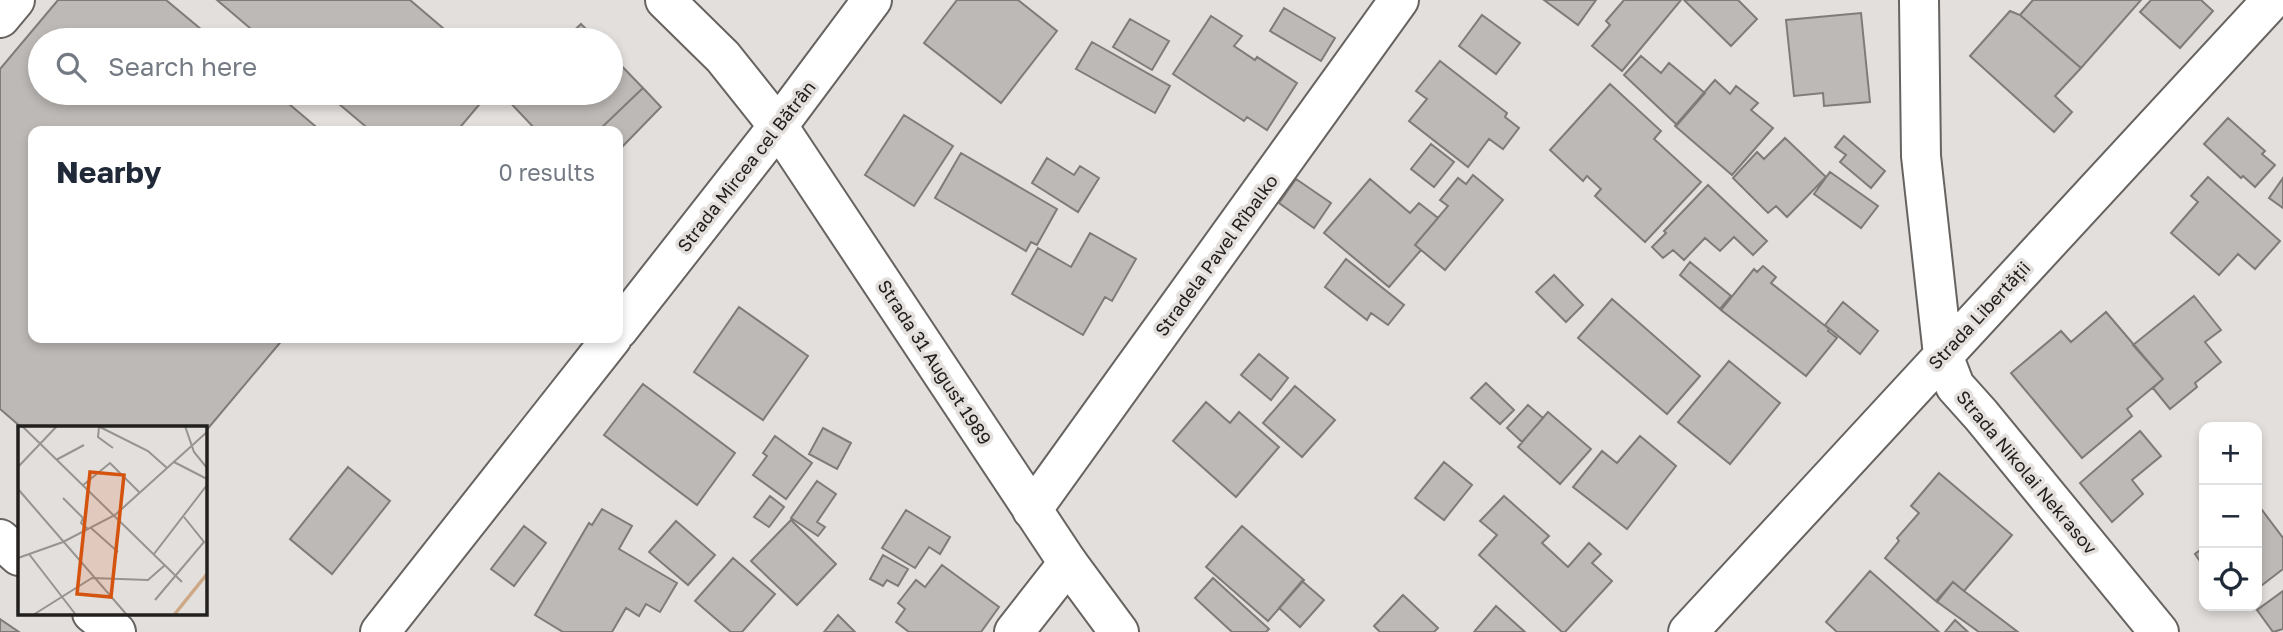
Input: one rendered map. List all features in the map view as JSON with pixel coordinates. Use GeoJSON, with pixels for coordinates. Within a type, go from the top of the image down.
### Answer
{"type":"FeatureCollection","features":[{"type":"Feature","properties":{"kind":"street"},"geometry":{"type":"LineString","coordinates":[[0,18],[15,0]]}},
{"type":"Feature","properties":{"kind":"street","name":"Strada 31 August 1989"},"geometry":{"type":"LineString","coordinates":[[664,0],[723,57],[778,126],[1032,510],[1119,632]]}},
{"type":"Feature","properties":{"kind":"street","name":"Strada Mircea cel Bătrân"},"geometry":{"type":"LineString","coordinates":[[623,324],[778,126],[872,0]]}},
{"type":"Feature","properties":{"kind":"street","name":"Stradela Pavel Rîbalko"},"geometry":{"type":"LineString","coordinates":[[1032,510],[1399,0]]}},
{"type":"Feature","properties":{"kind":"street","name":"Strada Nikolai Nekrasov"},"geometry":{"type":"LineString","coordinates":[[1919,0],[1921,156],[1943,355],[1955,386],[2159,632]]}},
{"type":"Feature","properties":{"kind":"street","name":"Strada Libertății"},"geometry":{"type":"LineString","coordinates":[[1688,632],[2272,0]]}},
{"type":"Feature","properties":{"kind":"street"},"geometry":{"type":"LineString","coordinates":[[380,632],[608,343]]}},
{"type":"Feature","properties":{"kind":"street"},"geometry":{"type":"LineString","coordinates":[[0,539],[18,555]]}},
{"type":"Feature","properties":{"kind":"street"},"geometry":{"type":"LineString","coordinates":[[1014,632],[1068,562]]}},
{"type":"Feature","properties":{"kind":"street"},"geometry":{"type":"LineString","coordinates":[[93,614],[116,632]]}},
{"type":"Feature","properties":{"kind":"building"},"geometry":{"type":"Polygon","coordinates":[[[58,0],[166,0],[200,28],[34,28],[58,0]]]}},
{"type":"Feature","properties":{"kind":"building"},"geometry":{"type":"Polygon","coordinates":[[[217,0],[410,0],[443,28],[250,28],[217,0]]]}},
{"type":"Feature","properties":{"kind":"building"},"geometry":{"type":"Polygon","coordinates":[[[957,0],[1018,0],[1057,31],[1001,103],[924,43],[957,0]]]}},
{"type":"Feature","properties":{"kind":"building"},"geometry":{"type":"Polygon","coordinates":[[[1544,0],[1596,0],[1578,25],[1544,0]]]}},
{"type":"Feature","properties":{"kind":"building"},"geometry":{"type":"Polygon","coordinates":[[[1624,0],[1681,0],[1622,71],[1592,46],[1610,25],[1606,21],[1624,0]]]}},
{"type":"Feature","properties":{"kind":"building"},"geometry":{"type":"Polygon","coordinates":[[[1684,0],[1738,0],[1757,19],[1731,46],[1684,0]]]}},
{"type":"Feature","properties":{"kind":"building"},"geometry":{"type":"Polygon","coordinates":[[[2033,0],[2141,0],[2081,68],[2020,15],[2033,0]]]}},
{"type":"Feature","properties":{"kind":"building"},"geometry":{"type":"Polygon","coordinates":[[[2151,0],[2201,0],[2213,11],[2180,48],[2140,12],[2151,0]]]}},
{"type":"Feature","properties":{"kind":"building"},"geometry":{"type":"Polygon","coordinates":[[[1284,8],[1335,38],[1321,61],[1270,31],[1284,8]]]}},
{"type":"Feature","properties":{"kind":"building"},"geometry":{"type":"Polygon","coordinates":[[[2010,11],[2020,15],[2081,68],[2055,96],[2072,112],[2054,132],[1970,56],[2010,11]]]}},
{"type":"Feature","properties":{"kind":"building"},"geometry":{"type":"Polygon","coordinates":[[[1861,13],[1870,102],[1824,106],[1823,93],[1794,96],[1786,20],[1861,13]]]}},
{"type":"Feature","properties":{"kind":"building"},"geometry":{"type":"Polygon","coordinates":[[[1482,15],[1520,43],[1496,74],[1459,46],[1482,15]]]}},
{"type":"Feature","properties":{"kind":"building"},"geometry":{"type":"Polygon","coordinates":[[[1211,16],[1242,36],[1234,46],[1255,60],[1257,57],[1297,83],[1267,130],[1247,117],[1244,121],[1173,74],[1211,16]]]}},
{"type":"Feature","properties":{"kind":"building"},"geometry":{"type":"Polygon","coordinates":[[[1130,19],[1169,41],[1152,70],[1113,47],[1130,19]]]}},
{"type":"Feature","properties":{"kind":"building"},"geometry":{"type":"Polygon","coordinates":[[[28,36],[28,105],[290,105],[315,126],[28,126],[28,343],[280,343],[206,431],[206,426],[20,426],[0,409],[0,69],[28,36]]]}},
{"type":"Feature","properties":{"kind":"building"},"geometry":{"type":"Polygon","coordinates":[[[1092,42],[1170,86],[1155,113],[1076,69],[1092,42]]]}},
{"type":"Feature","properties":{"kind":"building"},"geometry":{"type":"Polygon","coordinates":[[[1641,56],[1661,73],[1669,63],[1705,93],[1677,125],[1624,75],[1641,56]]]}},
{"type":"Feature","properties":{"kind":"building"},"geometry":{"type":"Polygon","coordinates":[[[1440,61],[1507,113],[1505,117],[1519,128],[1503,149],[1489,139],[1468,167],[1409,121],[1427,99],[1416,91],[1440,61]]]}},
{"type":"Feature","properties":{"kind":"building"},"geometry":{"type":"Polygon","coordinates":[[[623,67],[643,88],[603,126],[532,126],[513,105],[623,105],[623,67]]]}},
{"type":"Feature","properties":{"kind":"building"},"geometry":{"type":"Polygon","coordinates":[[[1715,80],[1730,94],[1736,86],[1758,103],[1751,110],[1773,128],[1732,175],[1675,126],[1715,80]]]}},
{"type":"Feature","properties":{"kind":"building"},"geometry":{"type":"Polygon","coordinates":[[[1610,84],[1661,131],[1654,139],[1701,182],[1645,242],[1595,196],[1601,189],[1587,176],[1583,181],[1550,150],[1610,84]]]}},
{"type":"Feature","properties":{"kind":"building"},"geometry":{"type":"Polygon","coordinates":[[[643,88],[661,107],[623,146],[623,126],[603,126],[643,88]]]}},
{"type":"Feature","properties":{"kind":"building"},"geometry":{"type":"Polygon","coordinates":[[[340,105],[479,105],[461,126],[365,126],[340,105]]]}},
{"type":"Feature","properties":{"kind":"building"},"geometry":{"type":"Polygon","coordinates":[[[904,115],[953,146],[914,206],[865,175],[904,115]]]}},
{"type":"Feature","properties":{"kind":"building"},"geometry":{"type":"Polygon","coordinates":[[[2228,118],[2265,151],[2262,154],[2275,165],[2255,187],[2243,176],[2241,178],[2204,144],[2228,118]]]}},
{"type":"Feature","properties":{"kind":"building"},"geometry":{"type":"Polygon","coordinates":[[[1844,136],[1885,171],[1871,188],[1840,162],[1846,155],[1835,147],[1844,136]]]}},
{"type":"Feature","properties":{"kind":"building"},"geometry":{"type":"Polygon","coordinates":[[[1785,138],[1826,177],[1787,217],[1776,206],[1768,213],[1733,178],[1757,152],[1764,159],[1785,138]]]}},
{"type":"Feature","properties":{"kind":"building"},"geometry":{"type":"Polygon","coordinates":[[[1431,144],[1454,162],[1434,187],[1411,169],[1431,144]]]}},
{"type":"Feature","properties":{"kind":"building"},"geometry":{"type":"Polygon","coordinates":[[[961,153],[1057,209],[1037,245],[1031,242],[1026,251],[935,198],[961,153]]]}},
{"type":"Feature","properties":{"kind":"building"},"geometry":{"type":"Polygon","coordinates":[[[1047,158],[1074,175],[1080,166],[1099,178],[1078,212],[1032,183],[1047,158]]]}},
{"type":"Feature","properties":{"kind":"building"},"geometry":{"type":"Polygon","coordinates":[[[1830,172],[1878,206],[1861,228],[1814,194],[1830,172]]]}},
{"type":"Feature","properties":{"kind":"building"},"geometry":{"type":"Polygon","coordinates":[[[1473,175],[1503,200],[1445,270],[1415,245],[1448,206],[1440,200],[1458,178],[1466,184],[1473,175]]]}},
{"type":"Feature","properties":{"kind":"building"},"geometry":{"type":"Polygon","coordinates":[[[2208,177],[2280,241],[2255,269],[2238,254],[2219,275],[2171,233],[2198,202],[2191,196],[2208,177]]]}},
{"type":"Feature","properties":{"kind":"building"},"geometry":{"type":"Polygon","coordinates":[[[2283,178],[2283,208],[2269,198],[2283,178]]]}},
{"type":"Feature","properties":{"kind":"building"},"geometry":{"type":"Polygon","coordinates":[[[1296,179],[1331,203],[1314,228],[1279,203],[1296,179]]]}},
{"type":"Feature","properties":{"kind":"building"},"geometry":{"type":"Polygon","coordinates":[[[1370,179],[1410,213],[1419,203],[1438,218],[1415,245],[1421,250],[1389,287],[1324,233],[1370,179]]]}},
{"type":"Feature","properties":{"kind":"building"},"geometry":{"type":"Polygon","coordinates":[[[1708,185],[1767,241],[1753,255],[1734,237],[1720,251],[1705,238],[1684,260],[1673,250],[1663,258],[1652,247],[1708,185]]]}},
{"type":"Feature","properties":{"kind":"building"},"geometry":{"type":"Polygon","coordinates":[[[1090,233],[1136,259],[1112,301],[1105,297],[1083,335],[1012,294],[1038,248],[1071,267],[1090,233]]]}},
{"type":"Feature","properties":{"kind":"building"},"geometry":{"type":"Polygon","coordinates":[[[1346,259],[1404,305],[1388,325],[1371,313],[1367,320],[1325,287],[1346,259]]]}},
{"type":"Feature","properties":{"kind":"building"},"geometry":{"type":"Polygon","coordinates":[[[1690,262],[1731,296],[1720,309],[1680,275],[1690,262]]]}},
{"type":"Feature","properties":{"kind":"building"},"geometry":{"type":"Polygon","coordinates":[[[1763,266],[1776,277],[1771,283],[1837,338],[1806,376],[1721,310],[1754,269],[1757,272],[1763,266]]]}},
{"type":"Feature","properties":{"kind":"building"},"geometry":{"type":"Polygon","coordinates":[[[1554,275],[1583,305],[1566,322],[1536,292],[1554,275]]]}},
{"type":"Feature","properties":{"kind":"building"},"geometry":{"type":"Polygon","coordinates":[[[2194,296],[2221,330],[2205,342],[2221,362],[2195,383],[2197,387],[2170,409],[2153,388],[2163,379],[2133,345],[2194,296]]]}},
{"type":"Feature","properties":{"kind":"building"},"geometry":{"type":"Polygon","coordinates":[[[1612,299],[1700,376],[1667,414],[1578,338],[1612,299]]]}},
{"type":"Feature","properties":{"kind":"building"},"geometry":{"type":"Polygon","coordinates":[[[1843,302],[1878,331],[1860,354],[1825,325],[1843,302]]]}},
{"type":"Feature","properties":{"kind":"building"},"geometry":{"type":"Polygon","coordinates":[[[739,307],[808,356],[763,420],[694,372],[739,307]]]}},
{"type":"Feature","properties":{"kind":"building"},"geometry":{"type":"Polygon","coordinates":[[[2106,312],[2163,379],[2127,409],[2132,416],[2082,458],[2011,373],[2061,331],[2071,342],[2106,312]]]}},
{"type":"Feature","properties":{"kind":"building"},"geometry":{"type":"Polygon","coordinates":[[[1259,354],[1288,378],[1271,400],[1241,375],[1259,354]]]}},
{"type":"Feature","properties":{"kind":"building"},"geometry":{"type":"Polygon","coordinates":[[[1729,361],[1780,403],[1730,464],[1678,422],[1729,361]]]}},
{"type":"Feature","properties":{"kind":"building"},"geometry":{"type":"Polygon","coordinates":[[[1486,383],[1514,410],[1500,424],[1471,398],[1486,383]]]}},
{"type":"Feature","properties":{"kind":"building"},"geometry":{"type":"Polygon","coordinates":[[[643,384],[735,453],[697,505],[604,435],[643,384]]]}},
{"type":"Feature","properties":{"kind":"building"},"geometry":{"type":"Polygon","coordinates":[[[1295,386],[1335,420],[1302,457],[1263,423],[1295,386]]]}},
{"type":"Feature","properties":{"kind":"building"},"geometry":{"type":"Polygon","coordinates":[[[1206,402],[1230,423],[1239,412],[1279,447],[1236,497],[1173,441],[1206,402]]]}},
{"type":"Feature","properties":{"kind":"building"},"geometry":{"type":"Polygon","coordinates":[[[1528,405],[1543,418],[1522,442],[1507,428],[1528,405]]]}},
{"type":"Feature","properties":{"kind":"building"},"geometry":{"type":"Polygon","coordinates":[[[1548,412],[1591,449],[1560,484],[1518,447],[1548,412]]]}},
{"type":"Feature","properties":{"kind":"building"},"geometry":{"type":"Polygon","coordinates":[[[823,428],[851,443],[837,469],[809,454],[823,428]]]}},
{"type":"Feature","properties":{"kind":"building"},"geometry":{"type":"Polygon","coordinates":[[[2140,431],[2161,456],[2132,480],[2143,494],[2112,522],[2080,483],[2140,431]]]}},
{"type":"Feature","properties":{"kind":"building"},"geometry":{"type":"Polygon","coordinates":[[[775,436],[812,463],[786,499],[753,475],[767,456],[763,453],[775,436]]]}},
{"type":"Feature","properties":{"kind":"building"},"geometry":{"type":"Polygon","coordinates":[[[1640,436],[1676,466],[1627,529],[1573,487],[1602,451],[1617,463],[1640,436]]]}},
{"type":"Feature","properties":{"kind":"building"},"geometry":{"type":"Polygon","coordinates":[[[1444,462],[1472,485],[1444,520],[1415,498],[1444,462]]]}},
{"type":"Feature","properties":{"kind":"building"},"geometry":{"type":"Polygon","coordinates":[[[348,467],[390,501],[332,574],[290,539],[348,467]]]}},
{"type":"Feature","properties":{"kind":"building"},"geometry":{"type":"Polygon","coordinates":[[[1939,473],[2012,535],[1964,591],[1953,582],[1937,602],[1885,558],[1899,541],[1897,538],[1919,513],[1911,506],[1939,473]]]}},
{"type":"Feature","properties":{"kind":"building"},"geometry":{"type":"Polygon","coordinates":[[[817,481],[836,494],[817,522],[825,527],[818,536],[791,518],[817,481]]]}},
{"type":"Feature","properties":{"kind":"building"},"geometry":{"type":"Polygon","coordinates":[[[770,496],[784,507],[769,527],[754,517],[770,496]]]}},
{"type":"Feature","properties":{"kind":"building"},"geometry":{"type":"Polygon","coordinates":[[[1504,496],[1549,536],[1542,543],[1568,567],[1589,543],[1601,554],[1592,563],[1612,581],[1565,632],[1479,555],[1497,535],[1480,521],[1504,496]]]}},
{"type":"Feature","properties":{"kind":"building"},"geometry":{"type":"Polygon","coordinates":[[[602,509],[632,526],[619,549],[677,583],[660,612],[646,604],[639,616],[626,608],[612,632],[563,632],[535,615],[589,523],[592,525],[602,509]]]}},
{"type":"Feature","properties":{"kind":"building"},"geometry":{"type":"Polygon","coordinates":[[[906,510],[950,537],[940,554],[929,547],[915,568],[882,548],[906,510]]]}},
{"type":"Feature","properties":{"kind":"building"},"geometry":{"type":"Polygon","coordinates":[[[2262,510],[2283,538],[2283,569],[2262,585],[2262,510]]]}},
{"type":"Feature","properties":{"kind":"building"},"geometry":{"type":"Polygon","coordinates":[[[791,520],[836,564],[797,605],[751,561],[791,520]]]}},
{"type":"Feature","properties":{"kind":"building"},"geometry":{"type":"Polygon","coordinates":[[[676,521],[715,555],[688,585],[649,552],[676,521]]]}},
{"type":"Feature","properties":{"kind":"building"},"geometry":{"type":"Polygon","coordinates":[[[524,526],[546,543],[514,586],[491,569],[524,526]]]}},
{"type":"Feature","properties":{"kind":"building"},"geometry":{"type":"Polygon","coordinates":[[[1242,526],[1304,580],[1268,621],[1206,567],[1242,526]]]}},
{"type":"Feature","properties":{"kind":"building"},"geometry":{"type":"Polygon","coordinates":[[[883,555],[908,569],[898,586],[887,580],[883,586],[870,579],[883,555]]]}},
{"type":"Feature","properties":{"kind":"building"},"geometry":{"type":"Polygon","coordinates":[[[733,558],[775,594],[742,632],[731,632],[695,601],[733,558]]]}},
{"type":"Feature","properties":{"kind":"building"},"geometry":{"type":"Polygon","coordinates":[[[942,565],[999,607],[981,632],[909,632],[896,622],[905,609],[898,603],[916,580],[925,587],[942,565]]]}},
{"type":"Feature","properties":{"kind":"building"},"geometry":{"type":"Polygon","coordinates":[[[1870,571],[1939,632],[1837,632],[1826,622],[1870,571]]]}},
{"type":"Feature","properties":{"kind":"building"},"geometry":{"type":"Polygon","coordinates":[[[1213,578],[1269,629],[1266,632],[1232,632],[1195,598],[1213,578]]]}},
{"type":"Feature","properties":{"kind":"building"},"geometry":{"type":"Polygon","coordinates":[[[1302,581],[1324,600],[1300,627],[1279,608],[1302,581]]]}},
{"type":"Feature","properties":{"kind":"building"},"geometry":{"type":"Polygon","coordinates":[[[1953,582],[2018,632],[1979,632],[1936,601],[1953,582]]]}},
{"type":"Feature","properties":{"kind":"building"},"geometry":{"type":"Polygon","coordinates":[[[2283,591],[2283,629],[2273,632],[2258,611],[2262,611],[2262,606],[2283,591]]]}},
{"type":"Feature","properties":{"kind":"building"},"geometry":{"type":"Polygon","coordinates":[[[1403,595],[1438,628],[1434,632],[1380,632],[1374,626],[1403,595]]]}},
{"type":"Feature","properties":{"kind":"building"},"geometry":{"type":"Polygon","coordinates":[[[1496,606],[1525,632],[1474,632],[1496,606]]]}},
{"type":"Feature","properties":{"kind":"building"},"geometry":{"type":"Polygon","coordinates":[[[838,615],[855,632],[824,632],[838,615]]]}},
{"type":"Feature","properties":{"kind":"building"},"geometry":{"type":"Polygon","coordinates":[[[0,619],[19,632],[0,632],[0,619]]]}},
{"type":"Feature","properties":{"kind":"building"},"geometry":{"type":"Polygon","coordinates":[[[1955,620],[1968,632],[1945,632],[1955,620]]]}}]}
